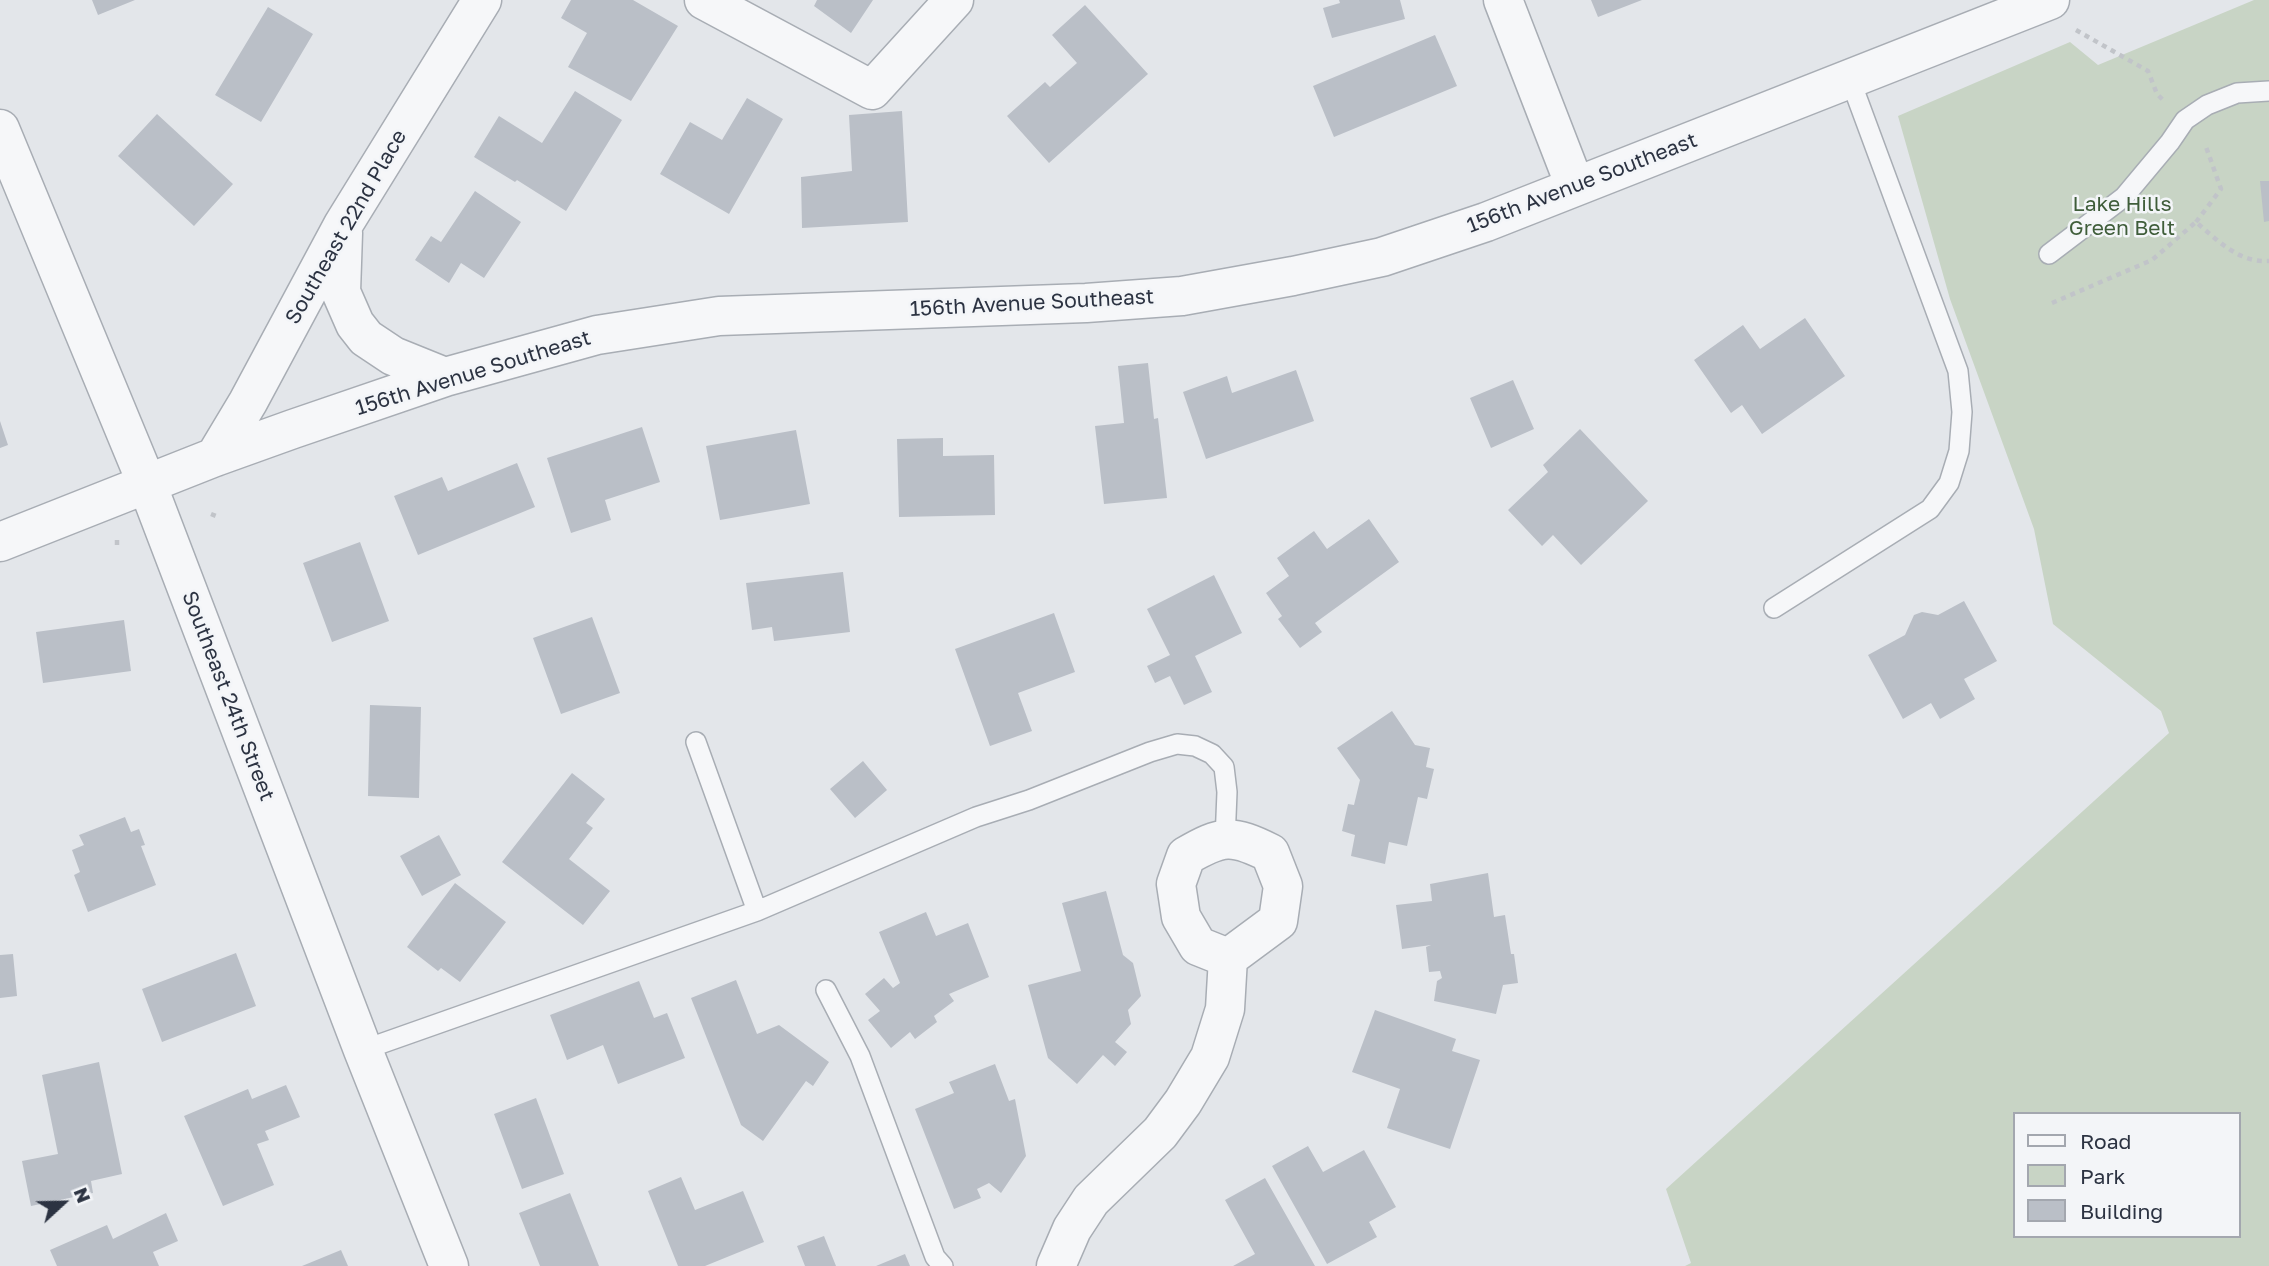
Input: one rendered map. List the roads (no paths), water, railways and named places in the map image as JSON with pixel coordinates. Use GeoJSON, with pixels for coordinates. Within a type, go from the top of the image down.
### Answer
{"type":"FeatureCollection","features":[{"type":"Feature","properties":{"kind":"street","name":"Southeast 22nd Place"},"geometry":{"type":"LineString","coordinates":[[215,457],[248,402],[343,225],[482,0]]}},
{"type":"Feature","properties":{"kind":"street"},"geometry":{"type":"LineString","coordinates":[[704,0],[872,90],[954,0]]}},
{"type":"Feature","properties":{"kind":"street"},"geometry":{"type":"LineString","coordinates":[[1503,0],[1575,187]]}},
{"type":"Feature","properties":{"kind":"street","name":"156th Avenue Southeast"},"geometry":{"type":"LineString","coordinates":[[0,542],[215,457],[445,377],[597,335],[719,316],[1086,303],[1182,296],[1382,257],[1486,222],[2050,0]]}},
{"type":"Feature","properties":{"kind":"street","name":"Southeast 24th Street"},"geometry":{"type":"LineString","coordinates":[[0,129],[147,484],[363,1050],[449,1266]]}},
{"type":"Feature","properties":{"kind":"street"},"geometry":{"type":"LineString","coordinates":[[343,225],[341,292],[355,324],[366,338],[393,356],[445,377]]}},
{"type":"Feature","properties":{"kind":"street"},"geometry":{"type":"LineString","coordinates":[[1056,1266],[1072,1228],[1091,1200],[1160,1133],[1184,1102],[1210,1057],[1224,1009],[1228,958],[1278,921],[1283,886],[1270,853],[1244,840],[1212,841],[1186,856],[1176,884],[1181,917],[1198,946],[1228,958]]}},
{"type":"Feature","properties":{"kind":"lane"},"geometry":{"type":"LineString","coordinates":[[1774,608],[1930,509],[1950,483],[1959,451],[1962,412],[1958,371],[1850,79]]}},
{"type":"Feature","properties":{"kind":"lane"},"geometry":{"type":"LineString","coordinates":[[2049,254],[2124,197],[2185,120],[2207,105],[2236,93],[2269,91]]}},
{"type":"Feature","properties":{"kind":"lane"},"geometry":{"type":"LineString","coordinates":[[696,742],[757,911]]}},
{"type":"Feature","properties":{"kind":"lane"},"geometry":{"type":"LineString","coordinates":[[363,1050],[757,911],[976,817],[1178,744],[1195,746],[1212,754],[1224,767],[1227,792],[1225,841]]}},
{"type":"Feature","properties":{"kind":"lane"},"geometry":{"type":"LineString","coordinates":[[826,990],[860,1056],[935,1257],[943,1266]]}},
{"type":"Feature","properties":{"kind":"park label","name":"Lake Hills Green Belt"},"geometry":{"type":"Point","coordinates":[2122,216]}}]}
